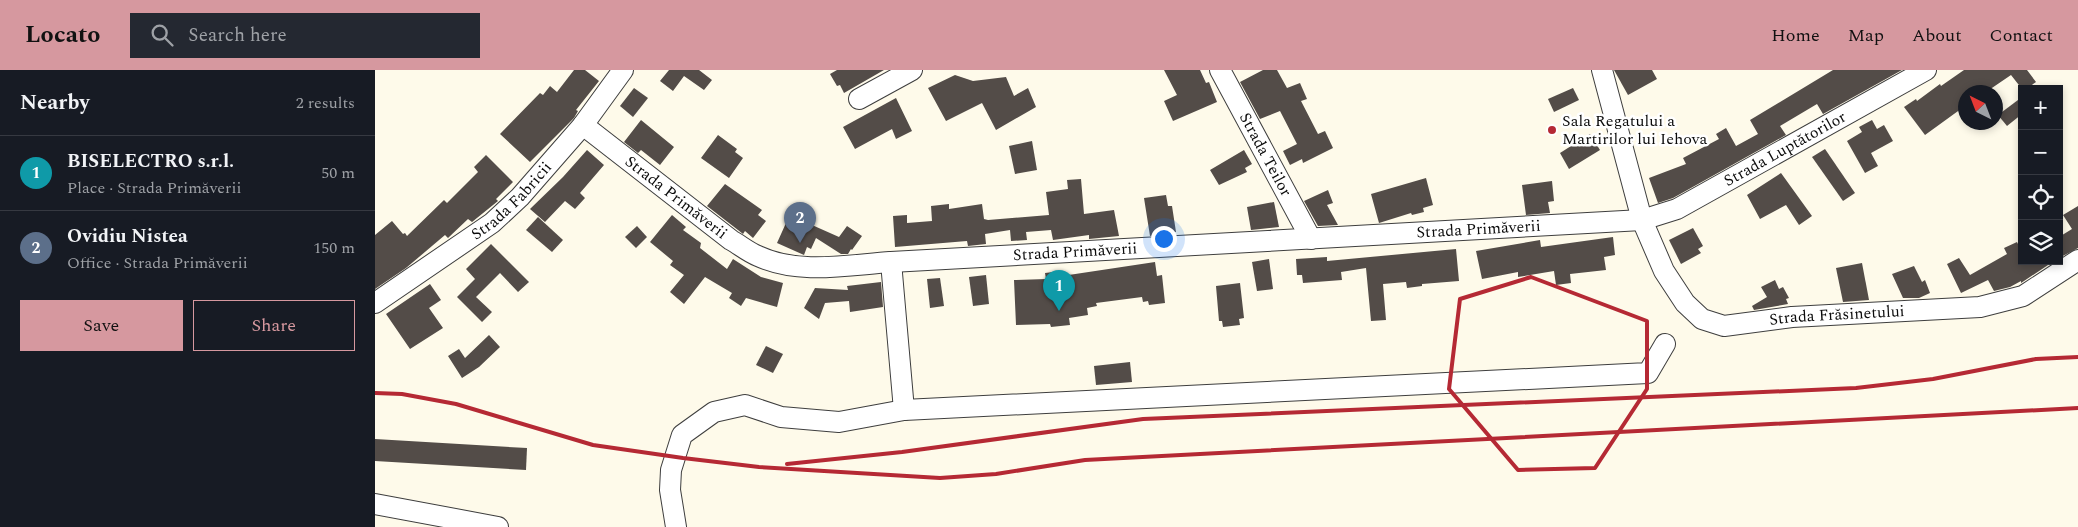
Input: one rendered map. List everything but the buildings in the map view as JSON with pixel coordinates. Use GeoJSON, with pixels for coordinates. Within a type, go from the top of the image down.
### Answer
{"type":"FeatureCollection","features":[{"type":"Feature","properties":{"kind":"street","name":"Strada Fabricii"},"geometry":{"type":"LineString","coordinates":[[375,303],[492,223],[520,197],[583,124],[623,70]]}},
{"type":"Feature","properties":{"kind":"street"},"geometry":{"type":"LineString","coordinates":[[859,99],[912,70]]}},
{"type":"Feature","properties":{"kind":"street","name":"Strada Teilor"},"geometry":{"type":"LineString","coordinates":[[1220,70],[1311,240]]}},
{"type":"Feature","properties":{"kind":"street","name":"Strada Frăsinetului"},"geometry":{"type":"LineString","coordinates":[[1602,70],[1642,220],[1664,272],[1685,303],[1701,319],[1725,326],[1792,318],[1981,307],[2023,296],[2078,260]]}},
{"type":"Feature","properties":{"kind":"street","name":"Strada Luptătorilor"},"geometry":{"type":"LineString","coordinates":[[1642,220],[1677,210],[1926,70]]}},
{"type":"Feature","properties":{"kind":"street","name":"Strada Primăverii"},"geometry":{"type":"LineString","coordinates":[[583,124],[731,240],[757,256],[789,266],[812,268],[1642,220]]}},
{"type":"Feature","properties":{"kind":"street"},"geometry":{"type":"LineString","coordinates":[[891,262],[904,410]]}},
{"type":"Feature","properties":{"kind":"street"},"geometry":{"type":"LineString","coordinates":[[676,527],[670,490],[671,470],[682,435],[714,412],[745,406],[781,417],[839,422],[904,410],[1648,373],[1665,344]]}},
{"type":"Feature","properties":{"kind":"street"},"geometry":{"type":"LineString","coordinates":[[375,504],[498,527]]}},
{"type":"Feature","properties":{"kind":"highlighted area"},"geometry":{"type":"Polygon","coordinates":[[[1531,277],[1647,321],[1647,389],[1595,468],[1518,470],[1449,389],[1460,299],[1531,277]]]}},
{"type":"Feature","properties":{"kind":"railway"},"geometry":{"type":"LineString","coordinates":[[787,464],[902,452],[1143,419],[1856,388],[1933,379],[2036,359],[2078,357]]}},
{"type":"Feature","properties":{"kind":"railway"},"geometry":{"type":"LineString","coordinates":[[375,393],[402,394],[456,404],[593,445],[759,467],[940,478],[996,474],[1085,460],[2078,408]]}},
{"type":"Feature","properties":{"kind":"place","name":"Sala Regatului a Martirilor lui Iehova"},"geometry":{"type":"Point","coordinates":[1552,130]}},
{"type":"Feature","properties":{"kind":"place","name":"Ovidiu Nistea"},"geometry":{"type":"Point","coordinates":[800,243]}},
{"type":"Feature","properties":{"kind":"place","name":"BISELECTRO s.r.l."},"geometry":{"type":"Point","coordinates":[1059,311]}}]}
